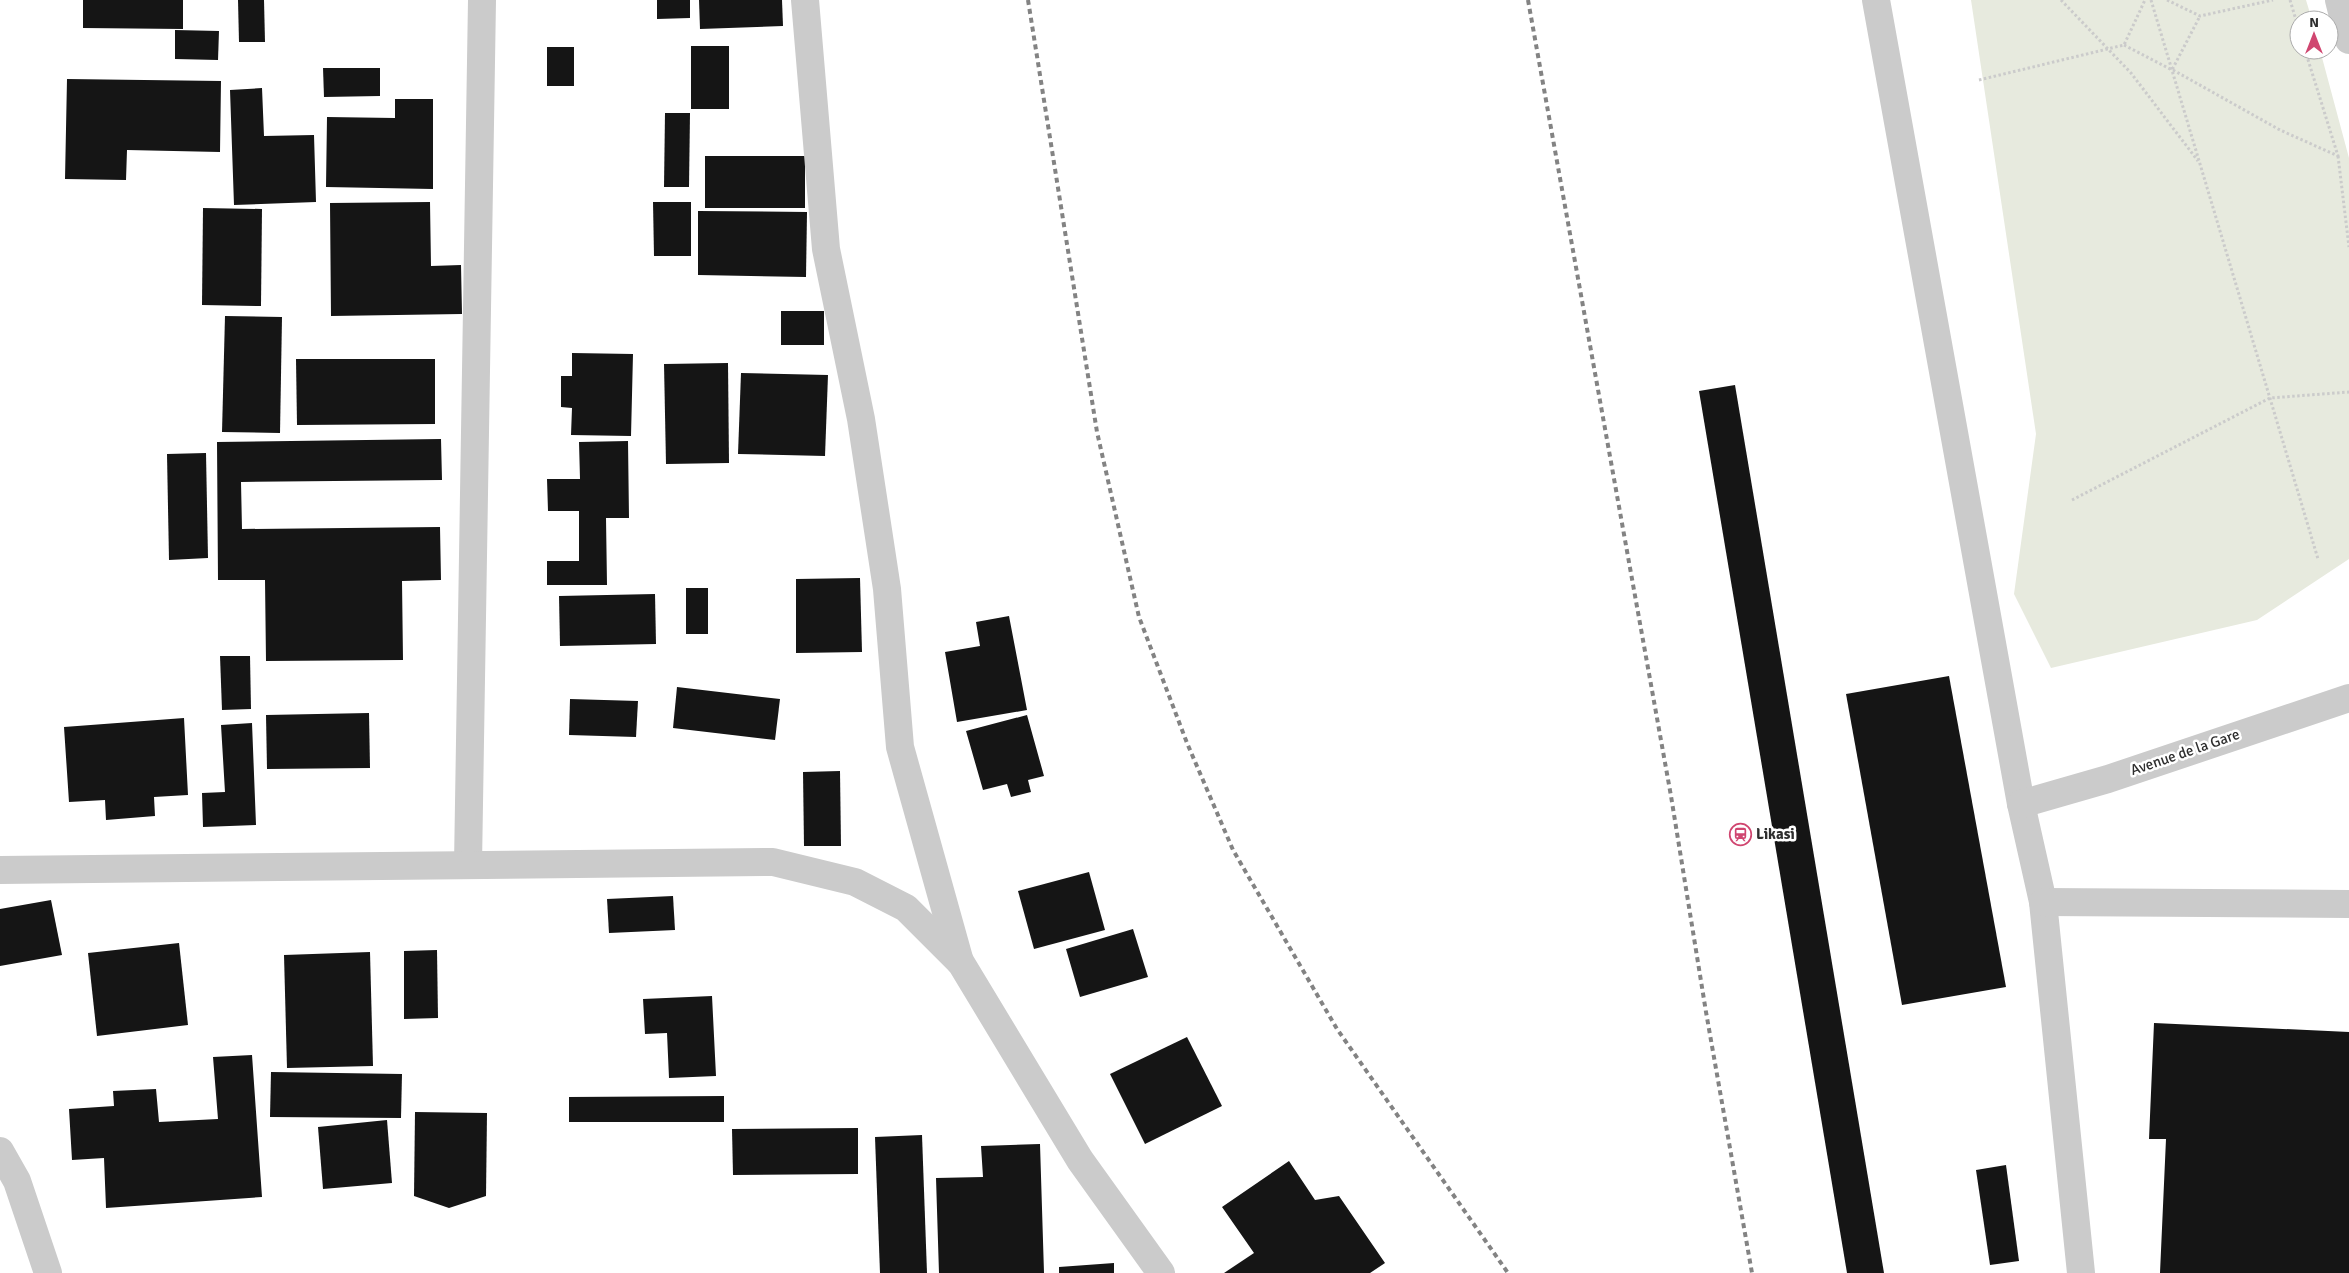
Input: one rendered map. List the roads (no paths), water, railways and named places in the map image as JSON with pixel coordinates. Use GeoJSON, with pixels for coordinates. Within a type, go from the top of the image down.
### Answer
{"type":"FeatureCollection","features":[{"type":"Feature","properties":{"kind":"street"},"geometry":{"type":"LineString","coordinates":[[468,865],[482,0]]}},
{"type":"Feature","properties":{"kind":"street"},"geometry":{"type":"LineString","coordinates":[[805,0],[826,249],[861,419],[886,579],[900,747],[961,963]]}},
{"type":"Feature","properties":{"kind":"street"},"geometry":{"type":"LineString","coordinates":[[1876,0],[2021,804],[2043,902],[2081,1273]]}},
{"type":"Feature","properties":{"kind":"street"},"geometry":{"type":"LineString","coordinates":[[2339,0],[2349,40]]}},
{"type":"Feature","properties":{"kind":"street","name":"Avenue de la Gare"},"geometry":{"type":"LineString","coordinates":[[2021,804],[2108,779],[2349,698]]}},
{"type":"Feature","properties":{"kind":"street"},"geometry":{"type":"LineString","coordinates":[[0,870],[773,862],[855,882],[906,908],[961,963],[1080,1160],[1161,1273]]}},
{"type":"Feature","properties":{"kind":"street"},"geometry":{"type":"LineString","coordinates":[[2043,902],[2349,904]]}},
{"type":"Feature","properties":{"kind":"street"},"geometry":{"type":"LineString","coordinates":[[0,1151],[17,1181],[48,1273]]}},
{"type":"Feature","properties":{"kind":"railway"},"geometry":{"type":"LineString","coordinates":[[1028,0],[1097,432],[1139,617],[1187,743],[1233,850],[1337,1029],[1508,1273]]}},
{"type":"Feature","properties":{"kind":"railway"},"geometry":{"type":"LineString","coordinates":[[1528,0],[1671,796],[1706,1012],[1752,1273]]}},
{"type":"Feature","properties":{"kind":"place","name":"Likasi"},"geometry":{"type":"Point","coordinates":[1740,834]}}]}
